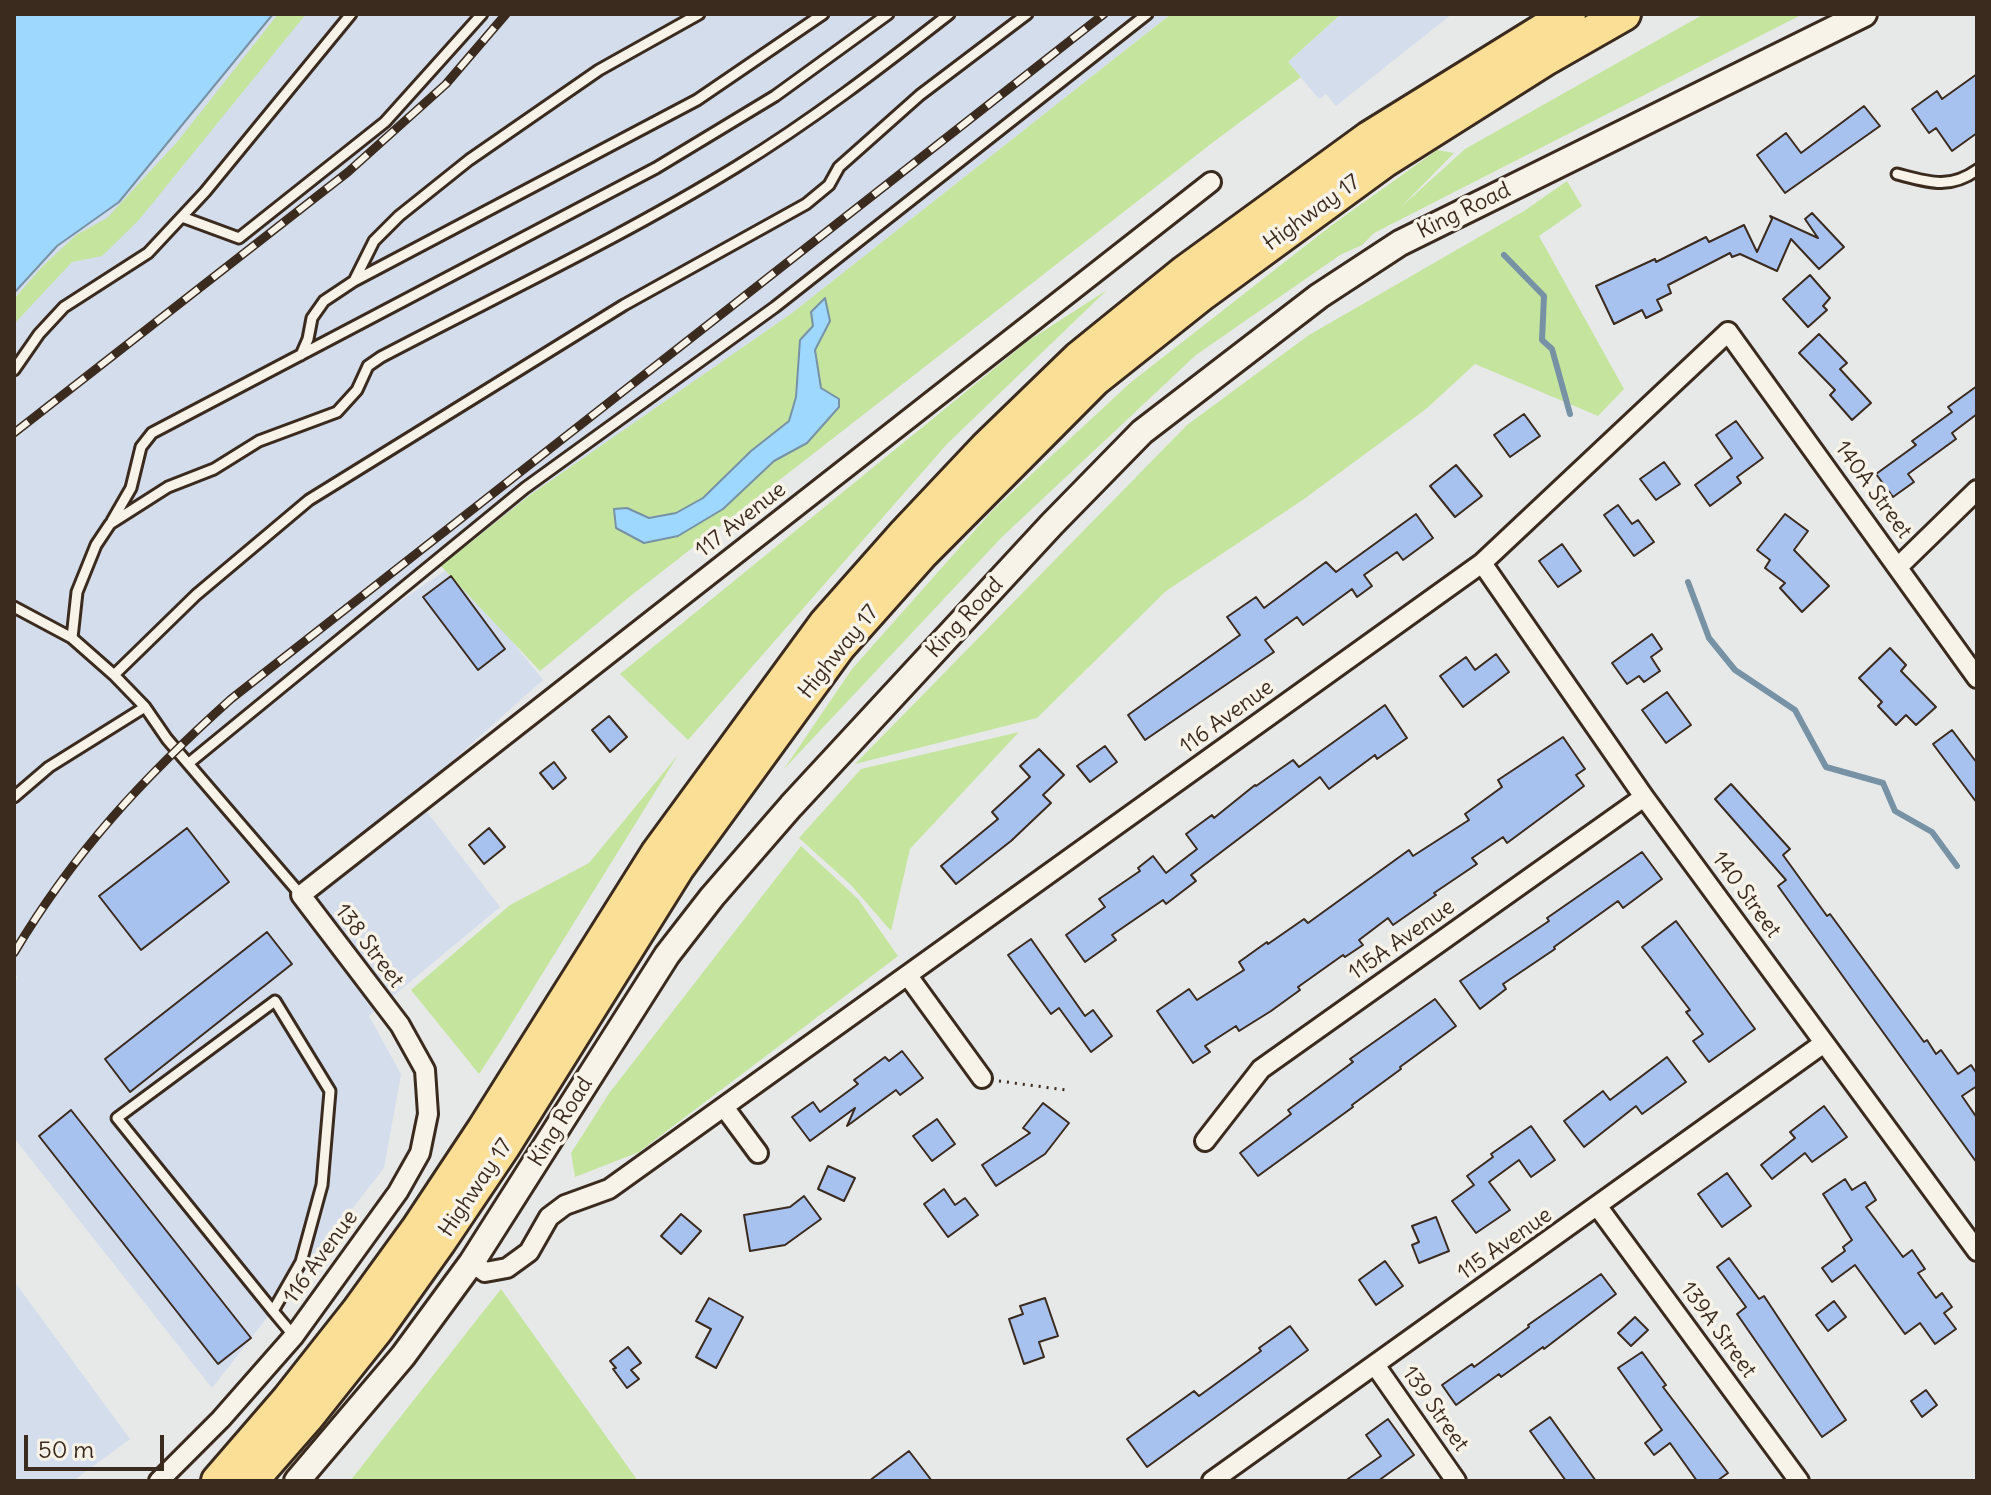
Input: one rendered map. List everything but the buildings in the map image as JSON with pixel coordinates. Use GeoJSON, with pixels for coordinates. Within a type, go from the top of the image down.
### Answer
{"type":"FeatureCollection","features":[{"type":"Feature","properties":{"kind":"highway","name":"Highway 17"},"geometry":{"type":"LineString","coordinates":[[218,1481],[288,1400],[409,1241],[484,1129],[657,854],[826,623],[903,536],[986,448],[1079,358],[1185,272],[1369,138],[1569,14]]}},
{"type":"Feature","properties":{"kind":"highway","name":"Highway 17"},"geometry":{"type":"LineString","coordinates":[[251,1481],[377,1329],[503,1147],[678,867],[839,646],[921,554],[1094,380],[1202,294],[1384,161],[1547,58],[1624,14]]}},
{"type":"Feature","properties":{"kind":"street","name":"King Road"},"geometry":{"type":"LineString","coordinates":[[297,1481],[403,1356],[472,1262],[667,955],[712,897],[801,795],[1052,524],[1142,432],[1319,296],[1400,243],[1864,14]]}},
{"type":"Feature","properties":{"kind":"street","name":"117 Avenue"},"geometry":{"type":"LineString","coordinates":[[301,895],[1211,182]]}},
{"type":"Feature","properties":{"kind":"street","name":"116 Avenue"},"geometry":{"type":"LineString","coordinates":[[472,1262],[485,1272],[507,1268],[529,1252],[549,1217],[565,1205],[609,1189],[1482,563],[1728,332]]}},
{"type":"Feature","properties":{"kind":"street","name":"140A Street"},"geometry":{"type":"LineString","coordinates":[[1728,332],[1977,678]]}},
{"type":"Feature","properties":{"kind":"street"},"geometry":{"type":"LineString","coordinates":[[1898,567],[1977,490]]}},
{"type":"Feature","properties":{"kind":"street","name":"140 Street"},"geometry":{"type":"LineString","coordinates":[[1482,563],[1644,797],[1977,1251]]}},
{"type":"Feature","properties":{"kind":"street","name":"115A Avenue"},"geometry":{"type":"LineString","coordinates":[[1205,1141],[1261,1069],[1644,797]]}},
{"type":"Feature","properties":{"kind":"street","name":"138 Street"},"geometry":{"type":"LineString","coordinates":[[301,895],[400,1025]]}},
{"type":"Feature","properties":{"kind":"street"},"geometry":{"type":"LineString","coordinates":[[908,976],[982,1078]]}},
{"type":"Feature","properties":{"kind":"street","name":"116 Avenue"},"geometry":{"type":"LineString","coordinates":[[159,1481],[221,1419],[294,1336],[398,1192],[420,1153],[428,1114],[425,1070],[400,1025]]}},
{"type":"Feature","properties":{"kind":"street","name":"115 Avenue"},"geometry":{"type":"LineString","coordinates":[[1212,1481],[1824,1043]]}},
{"type":"Feature","properties":{"kind":"street"},"geometry":{"type":"LineString","coordinates":[[724,1107],[758,1153]]}},
{"type":"Feature","properties":{"kind":"street","name":"139A Street"},"geometry":{"type":"LineString","coordinates":[[1598,1207],[1799,1481]]}},
{"type":"Feature","properties":{"kind":"street","name":"139 Street"},"geometry":{"type":"LineString","coordinates":[[1375,1365],[1456,1481]]}},
{"type":"Feature","properties":{"kind":"lane"},"geometry":{"type":"LineString","coordinates":[[14,370],[39,334],[64,307],[148,253],[182,217],[351,14]]}},
{"type":"Feature","properties":{"kind":"lane"},"geometry":{"type":"LineString","coordinates":[[182,217],[239,238],[385,122],[482,14]]}},
{"type":"Feature","properties":{"kind":"lane"},"geometry":{"type":"LineString","coordinates":[[354,281],[374,241],[399,216],[469,160],[599,70],[699,14]]}},
{"type":"Feature","properties":{"kind":"lane"},"geometry":{"type":"LineString","coordinates":[[301,355],[312,318],[324,301],[354,281],[697,100],[823,14]]}},
{"type":"Feature","properties":{"kind":"lane"},"geometry":{"type":"LineString","coordinates":[[72,638],[77,592],[96,545],[131,488],[141,447],[152,433],[656,168],[775,96],[888,14]]}},
{"type":"Feature","properties":{"kind":"lane"},"geometry":{"type":"LineString","coordinates":[[110,524],[168,487],[214,469],[259,441],[337,412],[357,390],[368,366],[381,357],[675,203],[736,167],[854,87],[949,14]]}},
{"type":"Feature","properties":{"kind":"lane"},"geometry":{"type":"LineString","coordinates":[[114,675],[196,595],[309,500],[624,305],[806,204],[829,185],[839,167],[920,95],[1027,14]]}},
{"type":"Feature","properties":{"kind":"lane"},"geometry":{"type":"LineString","coordinates":[[189,763],[525,488],[775,307],[1147,14]]}},
{"type":"Feature","properties":{"kind":"lane"},"geometry":{"type":"LineString","coordinates":[[1897,174],[1948,183],[1963,180],[1977,170]]}},
{"type":"Feature","properties":{"kind":"lane"},"geometry":{"type":"LineString","coordinates":[[14,607],[72,638],[114,675],[145,707],[167,739],[301,895]]}},
{"type":"Feature","properties":{"kind":"lane"},"geometry":{"type":"LineString","coordinates":[[14,797],[49,767],[145,707]]}},
{"type":"Feature","properties":{"kind":"lane"},"geometry":{"type":"LineString","coordinates":[[273,1311],[301,1262],[322,1185],[330,1091],[275,1001],[117,1118],[273,1311],[294,1336]]}},
{"type":"Feature","properties":{"kind":"path"},"geometry":{"type":"LineString","coordinates":[[982,1078],[1066,1090]]}},
{"type":"Feature","properties":{"kind":"shaded area"},"geometry":{"type":"Polygon","coordinates":[[[273,14],[1171,14],[792,313],[530,495],[441,566],[241,709],[452,566],[543,680],[414,795],[500,907],[369,1016],[401,1074],[384,1168],[212,1388],[14,1138],[14,985],[18,975],[14,979],[14,293],[57,246],[119,202],[273,14]]]}},
{"type":"Feature","properties":{"kind":"shaded area"},"geometry":{"type":"Polygon","coordinates":[[[1341,14],[1452,14],[1336,106],[1326,94],[1319,99],[1288,62],[1341,14]]]}},
{"type":"Feature","properties":{"kind":"shaded area"},"geometry":{"type":"Polygon","coordinates":[[[14,1281],[130,1439],[73,1481],[14,1481],[14,1281]]]}},
{"type":"Feature","properties":{"kind":"green space"},"geometry":{"type":"Polygon","coordinates":[[[278,14],[306,14],[138,221],[102,256],[72,262],[14,324],[14,299],[76,235],[107,218],[178,141],[278,14]]]}},
{"type":"Feature","properties":{"kind":"green space"},"geometry":{"type":"Polygon","coordinates":[[[1171,14],[1341,14],[1288,62],[1301,77],[628,598],[540,671],[441,566],[530,495],[792,313],[1171,14]],[[825,299],[811,312],[813,326],[800,340],[796,397],[789,421],[751,451],[703,498],[676,513],[649,518],[627,508],[616,528],[723,509],[774,461],[807,443],[839,399],[821,388],[815,350],[830,321],[825,299]]]}},
{"type":"Feature","properties":{"kind":"green space"},"geometry":{"type":"Polygon","coordinates":[[[1704,14],[1803,14],[1374,233],[1362,245],[1340,255],[1196,355],[1002,537],[784,769],[852,669],[992,511],[1130,383],[1332,225],[1437,150],[1454,153],[1401,207],[1465,149],[1704,14]]]}},
{"type":"Feature","properties":{"kind":"green space"},"geometry":{"type":"Polygon","coordinates":[[[1567,181],[1582,206],[1539,236],[1624,389],[1598,416],[1475,364],[1426,409],[1304,499],[1166,591],[1037,718],[855,764],[1187,425],[1309,335],[1524,211],[1567,181]]]}},
{"type":"Feature","properties":{"kind":"green space"},"geometry":{"type":"Polygon","coordinates":[[[1107,290],[947,444],[688,740],[620,674],[1028,341],[1107,290]]]}},
{"type":"Feature","properties":{"kind":"green space"},"geometry":{"type":"Polygon","coordinates":[[[1019,732],[910,849],[891,931],[851,885],[799,838],[861,769],[1019,732]]]}},
{"type":"Feature","properties":{"kind":"green space"},"geometry":{"type":"Polygon","coordinates":[[[678,755],[479,1074],[411,990],[510,905],[589,863],[678,755]]]}},
{"type":"Feature","properties":{"kind":"green space"},"geometry":{"type":"Polygon","coordinates":[[[801,846],[858,899],[898,956],[639,1152],[575,1177],[571,1153],[610,1092],[801,846]]]}},
{"type":"Feature","properties":{"kind":"green space"},"geometry":{"type":"Polygon","coordinates":[[[501,1289],[638,1481],[350,1481],[501,1289]]]}},
{"type":"Feature","properties":{"kind":"water"},"geometry":{"type":"Polygon","coordinates":[[[14,14],[273,14],[119,202],[57,246],[14,293],[14,14]]]}},
{"type":"Feature","properties":{"kind":"water"},"geometry":{"type":"Polygon","coordinates":[[[825,298],[830,321],[815,350],[821,388],[839,399],[839,407],[807,443],[774,461],[723,509],[678,536],[644,543],[616,528],[614,509],[627,508],[649,518],[676,513],[703,498],[751,451],[789,421],[796,397],[800,340],[813,326],[811,312],[825,298]]]}},
{"type":"Feature","properties":{"kind":"waterway"},"geometry":{"type":"LineString","coordinates":[[1504,255],[1544,296],[1542,340],[1552,349],[1570,414]]}},
{"type":"Feature","properties":{"kind":"waterway"},"geometry":{"type":"LineString","coordinates":[[1688,582],[1709,638],[1735,670],[1795,710],[1826,767],[1883,783],[1895,811],[1932,832],[1957,866]]}},
{"type":"Feature","properties":{"kind":"railway"},"geometry":{"type":"LineString","coordinates":[[14,433],[348,172],[446,84],[506,14]]}},
{"type":"Feature","properties":{"kind":"railway"},"geometry":{"type":"LineString","coordinates":[[14,953],[61,882],[112,817],[169,757],[231,699],[1104,14]]}}]}
